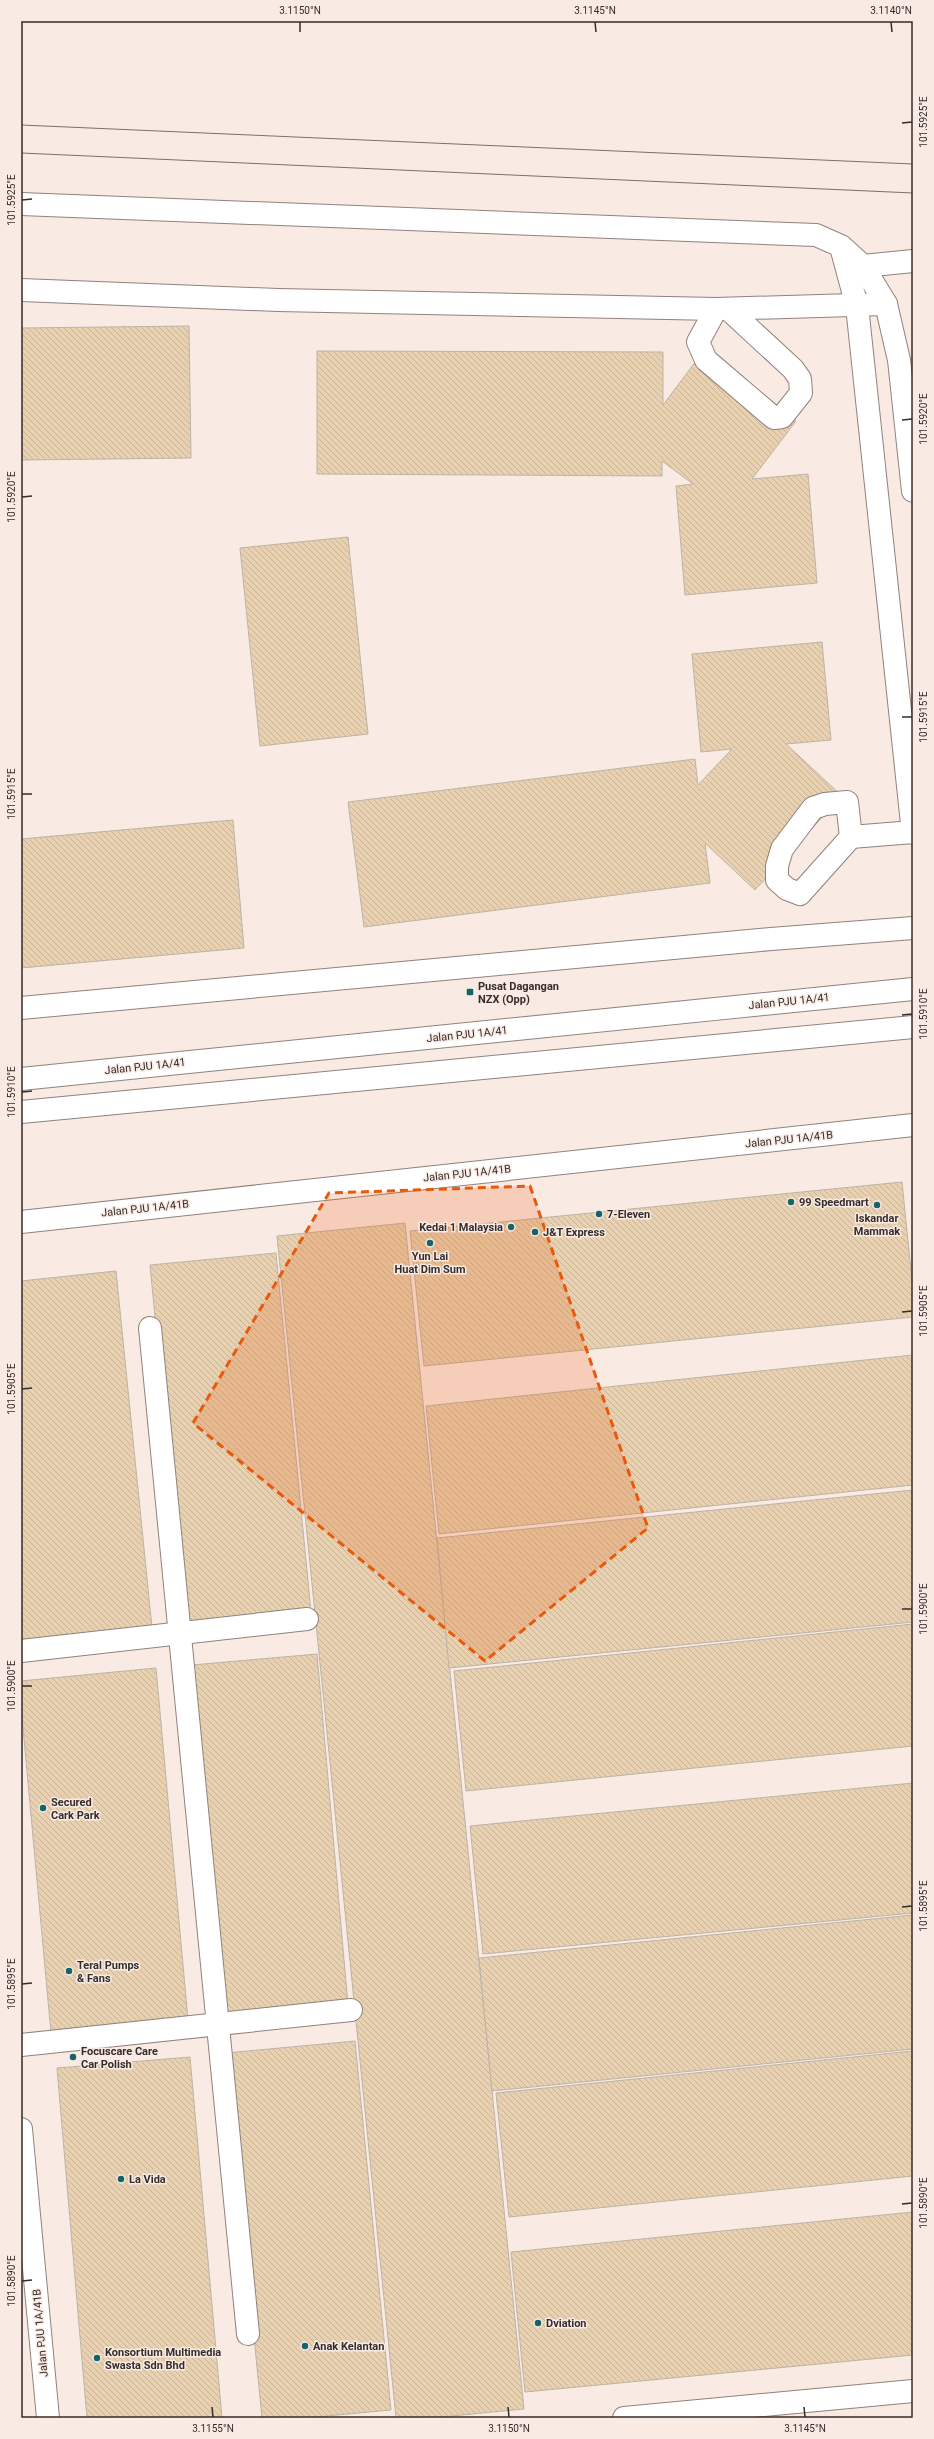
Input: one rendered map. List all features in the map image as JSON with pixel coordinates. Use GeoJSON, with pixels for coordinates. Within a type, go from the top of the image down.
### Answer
{"type":"FeatureCollection","features":[{"type":"Feature","properties":{"kind":"street"},"geometry":{"type":"LineString","coordinates":[[21,204],[816,235],[841,246],[863,266],[886,304],[906,358],[913,491]]}},
{"type":"Feature","properties":{"kind":"street"},"geometry":{"type":"LineString","coordinates":[[841,246],[857,306],[913,833],[851,837]]}},
{"type":"Feature","properties":{"kind":"street"},"geometry":{"type":"LineString","coordinates":[[863,266],[913,261]]}},
{"type":"Feature","properties":{"kind":"street"},"geometry":{"type":"LineString","coordinates":[[21,290],[278,300],[722,309],[886,304]]}},
{"type":"Feature","properties":{"kind":"street"},"geometry":{"type":"LineString","coordinates":[[722,309],[793,370],[800,379],[801,393],[782,417],[774,418],[706,360],[698,342],[722,309]]}},
{"type":"Feature","properties":{"kind":"street"},"geometry":{"type":"LineString","coordinates":[[21,1008],[732,942],[913,928]]}},
{"type":"Feature","properties":{"kind":"street","name":"Jalan PJU 1A/41"},"geometry":{"type":"LineString","coordinates":[[21,1079],[913,989]]}},
{"type":"Feature","properties":{"kind":"street"},"geometry":{"type":"LineString","coordinates":[[21,1112],[913,1026]]}},
{"type":"Feature","properties":{"kind":"street","name":"Jalan PJU 1A/41B"},"geometry":{"type":"LineString","coordinates":[[21,1222],[913,1125]]}},
{"type":"Feature","properties":{"kind":"street"},"geometry":{"type":"LineString","coordinates":[[150,1328],[248,2334]]}},
{"type":"Feature","properties":{"kind":"street"},"geometry":{"type":"LineString","coordinates":[[21,1651],[179,1632],[307,1619]]}},
{"type":"Feature","properties":{"kind":"street"},"geometry":{"type":"LineString","coordinates":[[21,2045],[351,2010]]}},
{"type":"Feature","properties":{"kind":"street","name":"Jalan PJU 1A/41B"},"geometry":{"type":"LineString","coordinates":[[21,2129],[48,2418]]}},
{"type":"Feature","properties":{"kind":"street"},"geometry":{"type":"LineString","coordinates":[[624,2418],[678,2416],[913,2391]]}},
{"type":"Feature","properties":{"kind":"highlighted area"},"geometry":{"type":"Polygon","coordinates":[[[530,1186],[648,1528],[485,1661],[193,1423],[329,1193],[530,1186]]]}},
{"type":"Feature","properties":{"kind":"building"},"geometry":{"type":"Polygon","coordinates":[[[189,326],[191,458],[21,460],[21,328],[189,326]]]}},
{"type":"Feature","properties":{"kind":"building"},"geometry":{"type":"Polygon","coordinates":[[[705,349],[796,421],[752,479],[808,474],[817,583],[685,595],[676,486],[693,484],[662,461],[662,476],[317,474],[317,351],[663,352],[663,405],[705,349]]]}},
{"type":"Feature","properties":{"kind":"building"},"geometry":{"type":"Polygon","coordinates":[[[348,537],[368,734],[260,746],[240,548],[348,537]]]}},
{"type":"Feature","properties":{"kind":"building"},"geometry":{"type":"Polygon","coordinates":[[[822,642],[831,740],[786,744],[842,796],[755,890],[705,843],[710,883],[364,927],[348,802],[695,759],[698,785],[732,749],[701,752],[692,654],[822,642]]]}},
{"type":"Feature","properties":{"kind":"building"},"geometry":{"type":"Polygon","coordinates":[[[233,820],[244,948],[21,968],[21,839],[233,820]]]}},
{"type":"Feature","properties":{"kind":"building"},"geometry":{"type":"Polygon","coordinates":[[[902,1182],[913,1290],[913,1317],[424,1366],[410,1231],[902,1182]]]}},
{"type":"Feature","properties":{"kind":"building"},"geometry":{"type":"Polygon","coordinates":[[[405,1223],[524,2409],[431,2418],[396,2418],[277,1236],[405,1223]]]}},
{"type":"Feature","properties":{"kind":"building"},"geometry":{"type":"Polygon","coordinates":[[[276,1253],[311,1612],[185,1625],[150,1265],[276,1253]]]}},
{"type":"Feature","properties":{"kind":"building"},"geometry":{"type":"Polygon","coordinates":[[[116,1271],[152,1628],[21,1641],[21,1281],[116,1271]]]}},
{"type":"Feature","properties":{"kind":"building"},"geometry":{"type":"Polygon","coordinates":[[[913,1355],[913,1485],[439,1534],[426,1406],[913,1355]]]}},
{"type":"Feature","properties":{"kind":"building"},"geometry":{"type":"Polygon","coordinates":[[[913,1490],[913,1622],[449,1668],[437,1538],[913,1490]]]}},
{"type":"Feature","properties":{"kind":"building"},"geometry":{"type":"Polygon","coordinates":[[[913,1624],[913,1746],[466,1791],[454,1671],[913,1624]]]}},
{"type":"Feature","properties":{"kind":"building"},"geometry":{"type":"Polygon","coordinates":[[[317,1654],[348,2005],[223,2016],[192,1665],[317,1654]]]}},
{"type":"Feature","properties":{"kind":"building"},"geometry":{"type":"Polygon","coordinates":[[[156,1668],[188,2020],[51,2033],[21,1706],[21,1681],[156,1668]]]}},
{"type":"Feature","properties":{"kind":"building"},"geometry":{"type":"Polygon","coordinates":[[[913,1783],[913,1913],[483,1954],[470,1826],[913,1783]]]}},
{"type":"Feature","properties":{"kind":"building"},"geometry":{"type":"Polygon","coordinates":[[[913,1915],[913,2049],[492,2091],[479,1958],[913,1915]]]}},
{"type":"Feature","properties":{"kind":"building"},"geometry":{"type":"Polygon","coordinates":[[[355,2041],[391,2410],[305,2418],[262,2418],[226,2053],[355,2041]]]}},
{"type":"Feature","properties":{"kind":"building"},"geometry":{"type":"Polygon","coordinates":[[[913,2051],[913,2176],[509,2217],[496,2093],[913,2051]]]}},
{"type":"Feature","properties":{"kind":"building"},"geometry":{"type":"Polygon","coordinates":[[[190,2057],[222,2418],[87,2418],[57,2068],[190,2057]]]}},
{"type":"Feature","properties":{"kind":"building"},"geometry":{"type":"Polygon","coordinates":[[[913,2212],[913,2355],[525,2392],[511,2252],[913,2212]]]}},
{"type":"Feature","properties":{"kind":"tram line"},"geometry":{"type":"LineString","coordinates":[[21,125],[913,164]]}},
{"type":"Feature","properties":{"kind":"tram line"},"geometry":{"type":"LineString","coordinates":[[21,153],[913,193]]}},
{"type":"Feature","properties":{"kind":"place","name":"Pusat Dagangan NZX (Opp)"},"geometry":{"type":"Point","coordinates":[470,992]}},
{"type":"Feature","properties":{"kind":"place","name":"99 Speedmart"},"geometry":{"type":"Point","coordinates":[791,1202]}},
{"type":"Feature","properties":{"kind":"place","name":"Iskandar Mammak"},"geometry":{"type":"Point","coordinates":[877,1205]}},
{"type":"Feature","properties":{"kind":"place","name":"7-Eleven"},"geometry":{"type":"Point","coordinates":[599,1214]}},
{"type":"Feature","properties":{"kind":"place","name":"Kedai 1 Malaysia"},"geometry":{"type":"Point","coordinates":[511,1227]}},
{"type":"Feature","properties":{"kind":"place","name":"J&T Express"},"geometry":{"type":"Point","coordinates":[535,1232]}},
{"type":"Feature","properties":{"kind":"place","name":"Yun Lai Huat Dim Sum"},"geometry":{"type":"Point","coordinates":[430,1243]}},
{"type":"Feature","properties":{"kind":"place","name":"Secured Cark Park"},"geometry":{"type":"Point","coordinates":[43,1808]}},
{"type":"Feature","properties":{"kind":"place","name":"Teral Pumps & Fans"},"geometry":{"type":"Point","coordinates":[69,1971]}},
{"type":"Feature","properties":{"kind":"place","name":"Focuscare Care Car Polish"},"geometry":{"type":"Point","coordinates":[73,2057]}},
{"type":"Feature","properties":{"kind":"place","name":"La Vida"},"geometry":{"type":"Point","coordinates":[121,2179]}},
{"type":"Feature","properties":{"kind":"place","name":"Dviation"},"geometry":{"type":"Point","coordinates":[538,2323]}},
{"type":"Feature","properties":{"kind":"place","name":"Anak Kelantan"},"geometry":{"type":"Point","coordinates":[305,2346]}},
{"type":"Feature","properties":{"kind":"place","name":"Konsortium Multimedia Swasta Sdn Bhd"},"geometry":{"type":"Point","coordinates":[97,2358]}}]}
